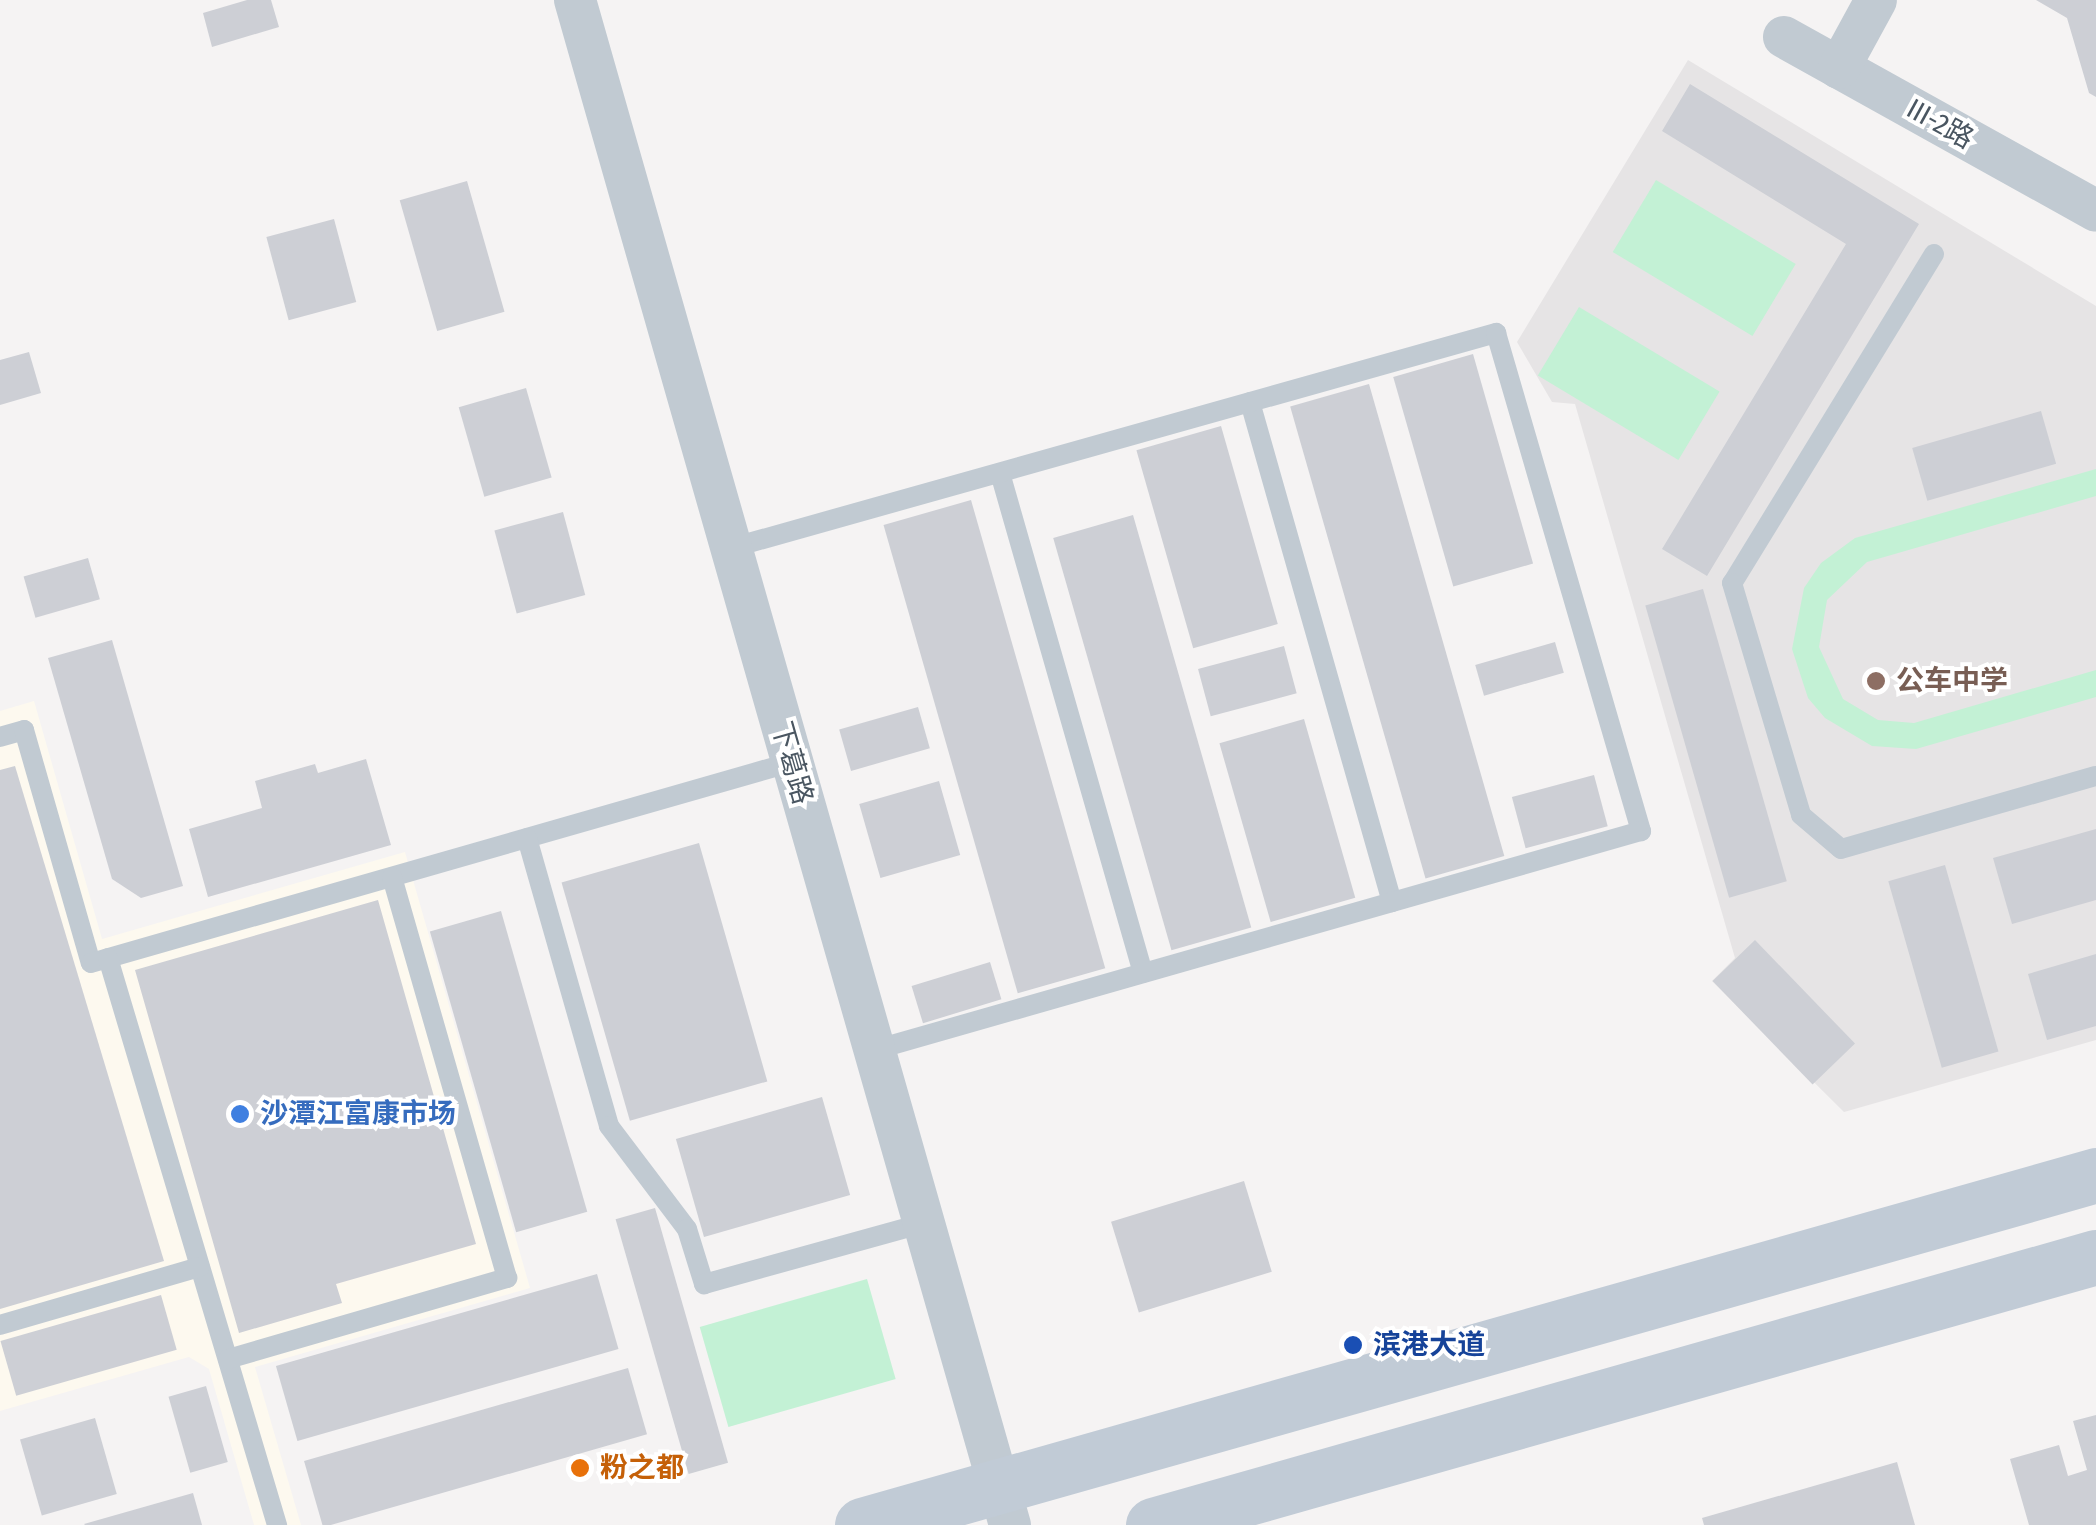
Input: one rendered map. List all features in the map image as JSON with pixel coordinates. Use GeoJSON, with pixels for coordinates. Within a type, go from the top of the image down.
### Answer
{"type":"FeatureCollection","features":[{"type":"Feature","properties":{"kind":"main road"},"geometry":{"type":"LineString","coordinates":[[862,1525],[1004,1506],[2096,1175]]}},
{"type":"Feature","properties":{"kind":"main road"},"geometry":{"type":"LineString","coordinates":[[1152,1525],[2096,1257]]}},
{"type":"Feature","properties":{"kind":"street","name":"下葛路"},"geometry":{"type":"LineString","coordinates":[[576,0],[1004,1506]]}},
{"type":"Feature","properties":{"kind":"street"},"geometry":{"type":"LineString","coordinates":[[1838,68],[1876,0]]}},
{"type":"Feature","properties":{"kind":"street","name":"III-2路"},"geometry":{"type":"LineString","coordinates":[[1784,37],[2096,211]]}},
{"type":"Feature","properties":{"kind":"lane"},"geometry":{"type":"LineString","coordinates":[[1934,254],[1732,583],[1801,816],[1841,849],[2096,776]]}},
{"type":"Feature","properties":{"kind":"lane"},"geometry":{"type":"LineString","coordinates":[[732,548],[1496,333],[1640,830],[874,1050]]}},
{"type":"Feature","properties":{"kind":"lane"},"geometry":{"type":"LineString","coordinates":[[1250,402],[1392,902]]}},
{"type":"Feature","properties":{"kind":"lane"},"geometry":{"type":"LineString","coordinates":[[1000,473],[1143,973]]}},
{"type":"Feature","properties":{"kind":"lane"},"geometry":{"type":"LineString","coordinates":[[0,737],[24,730],[90,963],[792,762]]}},
{"type":"Feature","properties":{"kind":"lane"},"geometry":{"type":"LineString","coordinates":[[527,838],[610,1126],[687,1229],[704,1284],[924,1224]]}},
{"type":"Feature","properties":{"kind":"lane"},"geometry":{"type":"LineString","coordinates":[[228,1359],[507,1278],[392,876]]}},
{"type":"Feature","properties":{"kind":"lane"},"geometry":{"type":"LineString","coordinates":[[108,958],[277,1525]]}},
{"type":"Feature","properties":{"kind":"lane"},"geometry":{"type":"LineString","coordinates":[[0,1325],[200,1268]]}},
{"type":"Feature","properties":{"kind":"shaded area","name":"公车中学"},"geometry":{"type":"Polygon","coordinates":[[[1688,60],[2096,306],[2096,1040],[1844,1112],[1712,981],[1735,958],[1575,404],[1552,402],[1517,342],[1688,60]]]}},
{"type":"Feature","properties":{"kind":"shaded area","name":"沙潭江富康市场"},"geometry":{"type":"Polygon","coordinates":[[[34,701],[102,939],[405,852],[530,1288],[255,1367],[301,1525],[254,1525],[209,1369],[189,1357],[0,1411],[0,711],[34,701]]]}},
{"type":"Feature","properties":{"kind":"green space"},"geometry":{"type":"Polygon","coordinates":[[[1656,180],[1796,264],[1752,336],[1613,252],[1656,180]]]}},
{"type":"Feature","properties":{"kind":"green space"},"geometry":{"type":"Polygon","coordinates":[[[1579,307],[1720,391],[1678,460],[1538,376],[1579,307]]]}},
{"type":"Feature","properties":{"kind":"green space"},"geometry":{"type":"Polygon","coordinates":[[[2096,469],[2096,496],[1867,562],[1827,600],[1819,647],[1843,699],[1878,720],[1914,723],[2096,670],[2096,697],[1916,749],[1872,746],[1825,718],[1808,698],[1792,649],[1804,588],[1821,563],[1855,538],[2096,469]]]}},
{"type":"Feature","properties":{"kind":"green space"},"geometry":{"type":"Polygon","coordinates":[[[867,1279],[896,1379],[728,1427],[700,1327],[867,1279]]]}},
{"type":"Feature","properties":{"kind":"building"},"geometry":{"type":"Polygon","coordinates":[[[247,0],[271,0],[279,27],[212,47],[203,13],[247,0]]]}},
{"type":"Feature","properties":{"kind":"building"},"geometry":{"type":"Polygon","coordinates":[[[2036,0],[2096,0],[2096,97],[2089,93],[2067,18],[2036,0]]]}},
{"type":"Feature","properties":{"kind":"building"},"geometry":{"type":"Polygon","coordinates":[[[1690,84],[1919,224],[1707,576],[1662,549],[1846,244],[1662,131],[1690,84]]]}},
{"type":"Feature","properties":{"kind":"building"},"geometry":{"type":"Polygon","coordinates":[[[467,181],[504,312],[437,331],[400,200],[467,181]]]}},
{"type":"Feature","properties":{"kind":"building"},"geometry":{"type":"Polygon","coordinates":[[[334,219],[356,302],[289,320],[266,237],[334,219]]]}},
{"type":"Feature","properties":{"kind":"building"},"geometry":{"type":"Polygon","coordinates":[[[29,352],[41,393],[0,405],[0,360],[29,352]]]}},
{"type":"Feature","properties":{"kind":"building"},"geometry":{"type":"Polygon","coordinates":[[[1473,354],[1533,564],[1453,586],[1393,377],[1473,354]]]}},
{"type":"Feature","properties":{"kind":"building"},"geometry":{"type":"Polygon","coordinates":[[[1369,384],[1504,856],[1426,879],[1290,407],[1369,384]]]}},
{"type":"Feature","properties":{"kind":"building"},"geometry":{"type":"Polygon","coordinates":[[[526,388],[552,477],[484,497],[459,407],[526,388]]]}},
{"type":"Feature","properties":{"kind":"building"},"geometry":{"type":"Polygon","coordinates":[[[2041,411],[2056,464],[1927,501],[1912,448],[2041,411]]]}},
{"type":"Feature","properties":{"kind":"building"},"geometry":{"type":"Polygon","coordinates":[[[1221,426],[1278,624],[1193,648],[1136,450],[1221,426]]]}},
{"type":"Feature","properties":{"kind":"building"},"geometry":{"type":"Polygon","coordinates":[[[971,500],[1105,968],[1018,993],[884,525],[971,500]]]}},
{"type":"Feature","properties":{"kind":"building"},"geometry":{"type":"Polygon","coordinates":[[[563,512],[585,595],[517,613],[494,530],[563,512]]]}},
{"type":"Feature","properties":{"kind":"building"},"geometry":{"type":"Polygon","coordinates":[[[1133,515],[1251,927],[1171,950],[1053,538],[1133,515]]]}},
{"type":"Feature","properties":{"kind":"building"},"geometry":{"type":"Polygon","coordinates":[[[88,558],[100,599],[35,618],[24,576],[88,558]]]}},
{"type":"Feature","properties":{"kind":"building"},"geometry":{"type":"Polygon","coordinates":[[[1703,589],[1787,881],[1729,898],[1645,606],[1703,589]]]}},
{"type":"Feature","properties":{"kind":"building"},"geometry":{"type":"Polygon","coordinates":[[[112,640],[183,886],[141,898],[112,879],[48,658],[112,640]]]}},
{"type":"Feature","properties":{"kind":"building"},"geometry":{"type":"Polygon","coordinates":[[[1555,642],[1564,673],[1484,696],[1475,665],[1555,642]]]}},
{"type":"Feature","properties":{"kind":"building"},"geometry":{"type":"Polygon","coordinates":[[[1284,646],[1297,693],[1211,716],[1198,669],[1284,646]]]}},
{"type":"Feature","properties":{"kind":"building"},"geometry":{"type":"Polygon","coordinates":[[[918,707],[930,748],[851,771],[839,730],[918,707]]]}},
{"type":"Feature","properties":{"kind":"building"},"geometry":{"type":"Polygon","coordinates":[[[1304,719],[1355,898],[1271,922],[1219,743],[1304,719]]]}},
{"type":"Feature","properties":{"kind":"building"},"geometry":{"type":"Polygon","coordinates":[[[366,759],[391,845],[208,897],[189,829],[262,808],[255,781],[315,764],[318,773],[366,759]]]}},
{"type":"Feature","properties":{"kind":"building"},"geometry":{"type":"Polygon","coordinates":[[[15,766],[164,1261],[0,1309],[0,770],[15,766]]]}},
{"type":"Feature","properties":{"kind":"building"},"geometry":{"type":"Polygon","coordinates":[[[1594,775],[1608,826],[1526,848],[1512,797],[1594,775]]]}},
{"type":"Feature","properties":{"kind":"building"},"geometry":{"type":"Polygon","coordinates":[[[939,781],[960,855],[880,878],[859,804],[939,781]]]}},
{"type":"Feature","properties":{"kind":"building"},"geometry":{"type":"Polygon","coordinates":[[[2096,829],[2096,900],[2012,924],[1993,858],[2096,829]]]}},
{"type":"Feature","properties":{"kind":"building"},"geometry":{"type":"Polygon","coordinates":[[[699,843],[767,1081],[630,1121],[562,882],[699,843]]]}},
{"type":"Feature","properties":{"kind":"building"},"geometry":{"type":"Polygon","coordinates":[[[1945,865],[1998,1051],[1942,1068],[1888,881],[1945,865]]]}},
{"type":"Feature","properties":{"kind":"building"},"geometry":{"type":"Polygon","coordinates":[[[378,900],[476,1244],[336,1284],[342,1303],[239,1333],[135,970],[378,900]]]}},
{"type":"Feature","properties":{"kind":"building"},"geometry":{"type":"Polygon","coordinates":[[[501,911],[587,1212],[516,1232],[430,931],[501,911]]]}},
{"type":"Feature","properties":{"kind":"building"},"geometry":{"type":"Polygon","coordinates":[[[1755,940],[1855,1044],[1813,1085],[1713,981],[1755,940]]]}},
{"type":"Feature","properties":{"kind":"building"},"geometry":{"type":"Polygon","coordinates":[[[2096,954],[2096,1026],[2047,1040],[2028,974],[2096,954]]]}},
{"type":"Feature","properties":{"kind":"building"},"geometry":{"type":"Polygon","coordinates":[[[990,962],[1001,999],[923,1023],[912,986],[990,962]]]}},
{"type":"Feature","properties":{"kind":"building"},"geometry":{"type":"Polygon","coordinates":[[[822,1097],[850,1195],[704,1237],[676,1139],[822,1097]]]}},
{"type":"Feature","properties":{"kind":"building"},"geometry":{"type":"Polygon","coordinates":[[[1244,1181],[1272,1272],[1139,1312],[1111,1222],[1244,1181]]]}},
{"type":"Feature","properties":{"kind":"building"},"geometry":{"type":"Polygon","coordinates":[[[655,1208],[728,1463],[689,1474],[616,1219],[655,1208]]]}},
{"type":"Feature","properties":{"kind":"building"},"geometry":{"type":"Polygon","coordinates":[[[597,1274],[618,1349],[297,1441],[276,1366],[597,1274]]]}},
{"type":"Feature","properties":{"kind":"building"},"geometry":{"type":"Polygon","coordinates":[[[161,1295],[177,1350],[16,1396],[0,1341],[161,1295]]]}},
{"type":"Feature","properties":{"kind":"building"},"geometry":{"type":"Polygon","coordinates":[[[628,1368],[647,1434],[331,1525],[322,1525],[304,1461],[628,1368]]]}},
{"type":"Feature","properties":{"kind":"building"},"geometry":{"type":"Polygon","coordinates":[[[206,1386],[228,1462],[190,1473],[169,1397],[206,1386]]]}},
{"type":"Feature","properties":{"kind":"building"},"geometry":{"type":"Polygon","coordinates":[[[2096,1415],[2096,1525],[2029,1525],[2010,1459],[2059,1445],[2068,1476],[2087,1470],[2073,1421],[2096,1415]]]}},
{"type":"Feature","properties":{"kind":"building"},"geometry":{"type":"Polygon","coordinates":[[[95,1418],[117,1494],[42,1515],[20,1439],[95,1418]]]}},
{"type":"Feature","properties":{"kind":"building"},"geometry":{"type":"Polygon","coordinates":[[[1897,1462],[1915,1525],[1704,1525],[1702,1518],[1897,1462]]]}},
{"type":"Feature","properties":{"kind":"building"},"geometry":{"type":"Polygon","coordinates":[[[193,1493],[202,1525],[84,1524],[193,1493]]]}},
{"type":"Feature","properties":{"kind":"place","name":"公车中学"},"geometry":{"type":"Point","coordinates":[1876,681]}},
{"type":"Feature","properties":{"kind":"place","name":"沙潭江富康市场"},"geometry":{"type":"Point","coordinates":[240,1114]}},
{"type":"Feature","properties":{"kind":"place","name":"滨港大道"},"geometry":{"type":"Point","coordinates":[1353,1345]}},
{"type":"Feature","properties":{"kind":"place","name":"粉之都"},"geometry":{"type":"Point","coordinates":[580,1468]}}]}
